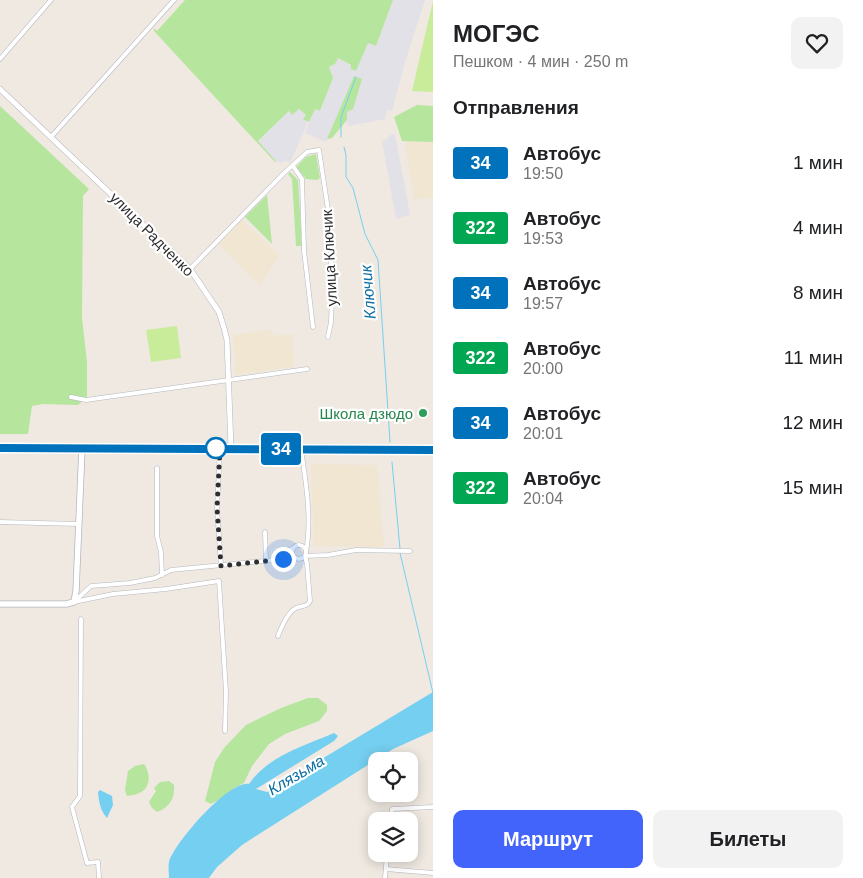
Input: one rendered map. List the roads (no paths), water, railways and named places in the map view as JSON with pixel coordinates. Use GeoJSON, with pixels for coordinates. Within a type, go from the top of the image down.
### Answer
{"type":"FeatureCollection","features":[{"type":"Feature","properties":{"kind":"main road"},"geometry":{"type":"LineString","coordinates":[[0,448],[433,450]]}},
{"type":"Feature","properties":{"kind":"main road"},"geometry":{"type":"LineString","coordinates":[[0,604],[66,604],[74,602],[82,448]]}},
{"type":"Feature","properties":{"kind":"street"},"geometry":{"type":"LineString","coordinates":[[0,59],[51,0]]}},
{"type":"Feature","properties":{"kind":"street"},"geometry":{"type":"LineString","coordinates":[[50,138],[174,0]]}},
{"type":"Feature","properties":{"kind":"street","name":"улица Радченко"},"geometry":{"type":"LineString","coordinates":[[0,89],[190,269],[219,312],[227,340],[231,448]]}},
{"type":"Feature","properties":{"kind":"street","name":"улица Ключик"},"geometry":{"type":"LineString","coordinates":[[190,269],[283,174],[307,152],[318,150],[330,223],[332,298],[328,337]]}},
{"type":"Feature","properties":{"kind":"street","name":"улица Ключик"},"geometry":{"type":"LineString","coordinates":[[293,166],[302,179],[304,251],[313,327]]}},
{"type":"Feature","properties":{"kind":"street"},"geometry":{"type":"LineString","coordinates":[[71,397],[86,400],[307,369]]}},
{"type":"Feature","properties":{"kind":"street"},"geometry":{"type":"LineString","coordinates":[[220,448],[217,508],[221,566]]}},
{"type":"Feature","properties":{"kind":"street"},"geometry":{"type":"LineString","coordinates":[[74,602],[92,586],[130,583],[155,578],[171,570],[300,559],[305,554],[308,539],[308,503],[301,449]]}},
{"type":"Feature","properties":{"kind":"street"},"geometry":{"type":"LineString","coordinates":[[157,468],[157,536],[161,552],[162,575]]}},
{"type":"Feature","properties":{"kind":"street"},"geometry":{"type":"LineString","coordinates":[[0,522],[79,524]]}},
{"type":"Feature","properties":{"kind":"street"},"geometry":{"type":"LineString","coordinates":[[265,532],[269,561]]}},
{"type":"Feature","properties":{"kind":"street"},"geometry":{"type":"LineString","coordinates":[[269,561],[301,545],[308,539]]}},
{"type":"Feature","properties":{"kind":"street"},"geometry":{"type":"LineString","coordinates":[[278,636],[291,613],[296,608],[308,604],[310,601],[308,564],[305,548],[301,545]]}},
{"type":"Feature","properties":{"kind":"street"},"geometry":{"type":"LineString","coordinates":[[294,548],[293,554],[296,558]]}},
{"type":"Feature","properties":{"kind":"street"},"geometry":{"type":"LineString","coordinates":[[305,554],[328,555],[356,550],[410,551]]}},
{"type":"Feature","properties":{"kind":"street"},"geometry":{"type":"LineString","coordinates":[[74,602],[113,594],[166,589],[219,580],[226,692],[225,731]]}},
{"type":"Feature","properties":{"kind":"street"},"geometry":{"type":"LineString","coordinates":[[81,618],[80,796],[72,807],[87,863],[98,862],[100,878]]}},
{"type":"Feature","properties":{"kind":"street"},"geometry":{"type":"LineString","coordinates":[[392,812],[392,809],[433,807]]}},
{"type":"Feature","properties":{"kind":"street"},"geometry":{"type":"LineString","coordinates":[[385,878],[386,862]]}},
{"type":"Feature","properties":{"kind":"street"},"geometry":{"type":"LineString","coordinates":[[386,869],[433,873]]}},
{"type":"Feature","properties":{"kind":"water","name":"Клязьма"},"geometry":{"type":"Polygon","coordinates":[[[433,692],[433,731],[388,752],[368,752],[368,765],[242,845],[217,867],[209,878],[169,878],[169,862],[173,853],[192,827],[216,802],[240,785],[249,784],[266,766],[287,753],[334,733],[338,736],[334,741],[256,789],[267,792],[433,692]]]}},
{"type":"Feature","properties":{"kind":"water"},"geometry":{"type":"Polygon","coordinates":[[[100,790],[112,796],[113,805],[107,818],[100,806],[98,792],[100,790]]]}},
{"type":"Feature","properties":{"kind":"waterway","name":"Ключик"},"geometry":{"type":"LineString","coordinates":[[341,137],[341,117],[356,77]]}},
{"type":"Feature","properties":{"kind":"waterway","name":"Ключик"},"geometry":{"type":"LineString","coordinates":[[344,147],[346,177],[353,188],[365,234],[378,260],[390,442]]}},
{"type":"Feature","properties":{"kind":"waterway","name":"Ключик"},"geometry":{"type":"LineString","coordinates":[[392,462],[400,549]]}},
{"type":"Feature","properties":{"kind":"waterway","name":"Ключик"},"geometry":{"type":"LineString","coordinates":[[400,553],[433,693]]}},
{"type":"Feature","properties":{"kind":"place","name":"Школа дзюдо"},"geometry":{"type":"Point","coordinates":[423,413]}}]}
